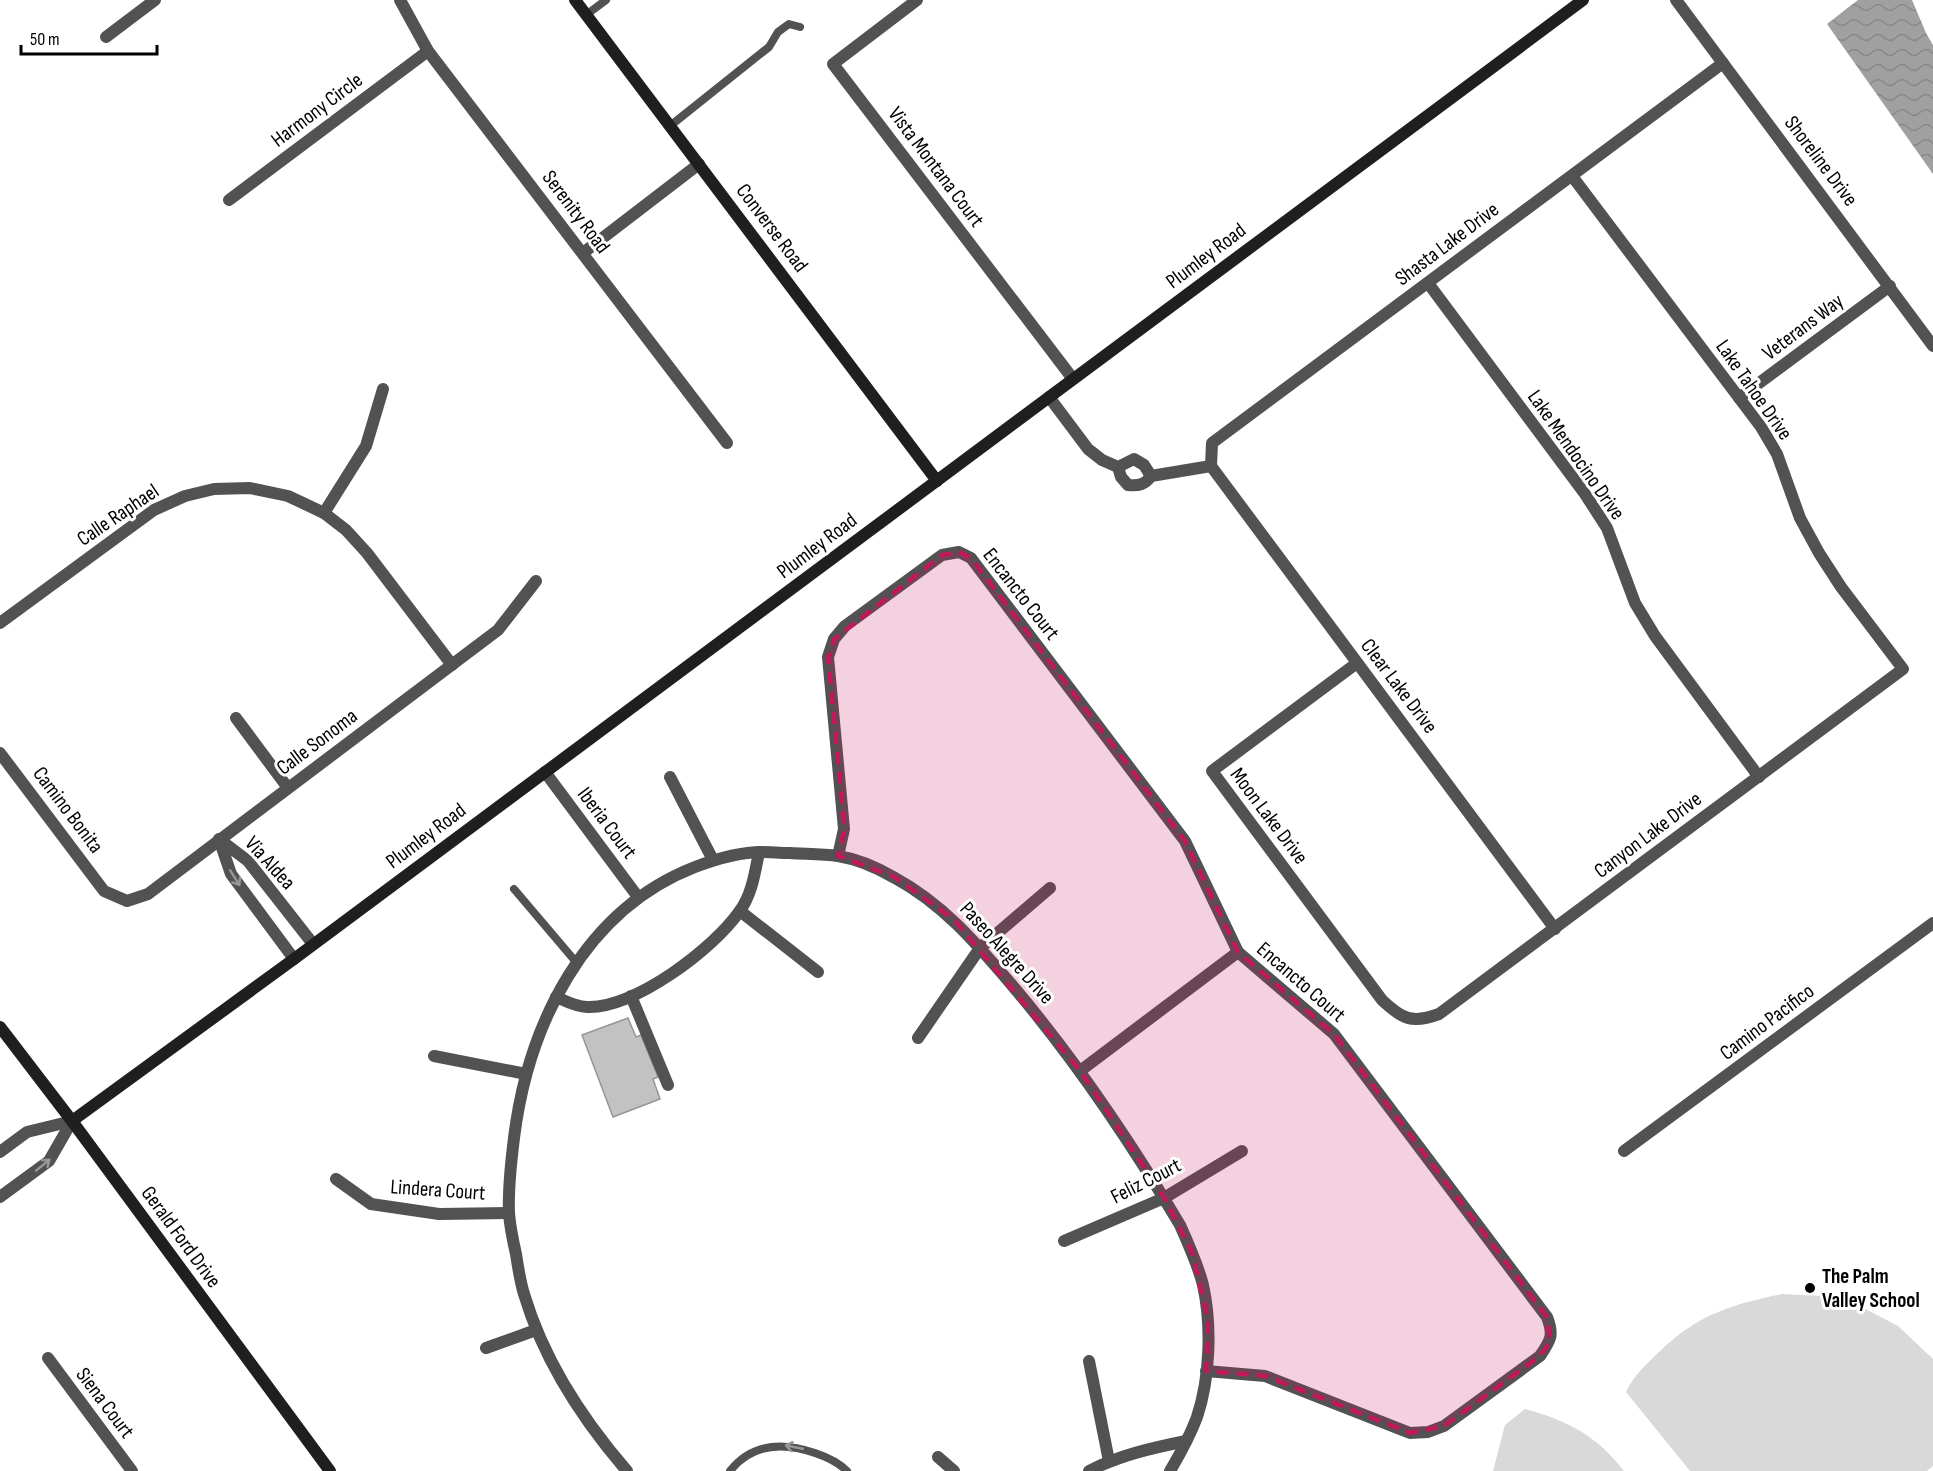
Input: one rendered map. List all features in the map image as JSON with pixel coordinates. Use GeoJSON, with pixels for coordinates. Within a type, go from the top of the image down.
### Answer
{"type":"FeatureCollection","features":[{"type":"Feature","properties":{"kind":"street"},"geometry":{"type":"LineString","coordinates":[[106,37],[155,0]]}},
{"type":"Feature","properties":{"kind":"street","name":"Serenity Road"},"geometry":{"type":"LineString","coordinates":[[400,0],[428,51],[728,443]]}},
{"type":"Feature","properties":{"kind":"street","name":"Converse Road"},"geometry":{"type":"LineString","coordinates":[[575,0],[937,481]]}},
{"type":"Feature","properties":{"kind":"street","name":"Vista Montana Court"},"geometry":{"type":"LineString","coordinates":[[917,0],[833,63],[1073,379]]}},
{"type":"Feature","properties":{"kind":"street","name":"Plumley Road"},"geometry":{"type":"LineString","coordinates":[[72,1121],[294,959],[1583,0]]}},
{"type":"Feature","properties":{"kind":"street","name":"Shoreline Drive"},"geometry":{"type":"LineString","coordinates":[[1676,0],[1933,346]]}},
{"type":"Feature","properties":{"kind":"street","name":"Harmony Circle"},"geometry":{"type":"LineString","coordinates":[[229,200],[428,51]]}},
{"type":"Feature","properties":{"kind":"street","name":"Shasta Lake Drive"},"geometry":{"type":"LineString","coordinates":[[1211,466],[1212,443],[1723,63]]}},
{"type":"Feature","properties":{"kind":"street"},"geometry":{"type":"LineString","coordinates":[[583,253],[699,164]]}},
{"type":"Feature","properties":{"kind":"street","name":"Lake Tahoe Drive"},"geometry":{"type":"LineString","coordinates":[[1572,176],[1761,427],[1777,454],[1800,518],[1819,553],[1841,587],[1902,669]]}},
{"type":"Feature","properties":{"kind":"street","name":"Lake Mendocino Drive"},"geometry":{"type":"LineString","coordinates":[[1428,283],[1585,494],[1607,528],[1635,603],[1655,636],[1759,777]]}},
{"type":"Feature","properties":{"kind":"street","name":"Veterans Way"},"geometry":{"type":"LineString","coordinates":[[1739,398],[1890,286]]}},
{"type":"Feature","properties":{"kind":"street"},"geometry":{"type":"LineString","coordinates":[[324,513],[366,446],[383,389]]}},
{"type":"Feature","properties":{"kind":"street"},"geometry":{"type":"LineString","coordinates":[[1049,397],[1088,449],[1102,460],[1118,466],[1134,459],[1144,465],[1151,476]]}},
{"type":"Feature","properties":{"kind":"street"},"geometry":{"type":"LineString","coordinates":[[1118,466],[1121,477],[1128,485],[1138,486],[1147,482],[1151,476],[1164,472],[1211,466]]}},
{"type":"Feature","properties":{"kind":"street","name":"Clear Lake Drive"},"geometry":{"type":"LineString","coordinates":[[1211,466],[1555,929]]}},
{"type":"Feature","properties":{"kind":"street","name":"Calle Raphael"},"geometry":{"type":"LineString","coordinates":[[0,623],[154,510],[185,496],[214,489],[250,488],[288,496],[324,513],[346,530],[367,553],[452,665]]}},
{"type":"Feature","properties":{"kind":"street","name":"Encancto Court"},"geometry":{"type":"LineString","coordinates":[[838,856],[844,829],[828,657],[834,639],[845,626],[942,555],[958,552],[971,558],[1185,841],[1238,952],[1334,1034],[1547,1317],[1551,1329],[1550,1342],[1540,1356],[1444,1426],[1428,1432],[1410,1432],[1265,1376],[1206,1371]]}},
{"type":"Feature","properties":{"kind":"street","name":"Calle Sonoma"},"geometry":{"type":"LineString","coordinates":[[104,891],[127,901],[148,894],[498,630],[536,581]]}},
{"type":"Feature","properties":{"kind":"street","name":"Moon Lake Drive"},"geometry":{"type":"LineString","coordinates":[[1357,663],[1212,771],[1382,1000],[1396,1014],[1412,1019]]}},
{"type":"Feature","properties":{"kind":"street","name":"Canyon Lake Drive"},"geometry":{"type":"LineString","coordinates":[[1412,1019],[1427,1019],[1439,1014],[1902,669]]}},
{"type":"Feature","properties":{"kind":"street"},"geometry":{"type":"LineString","coordinates":[[236,718],[288,788]]}},
{"type":"Feature","properties":{"kind":"street","name":"Camino Bonita"},"geometry":{"type":"LineString","coordinates":[[0,753],[104,891]]}},
{"type":"Feature","properties":{"kind":"street","name":"Iberia Court"},"geometry":{"type":"LineString","coordinates":[[544,772],[638,897]]}},
{"type":"Feature","properties":{"kind":"street"},"geometry":{"type":"LineString","coordinates":[[670,777],[713,860]]}},
{"type":"Feature","properties":{"kind":"street","name":"Via Aldea"},"geometry":{"type":"LineString","coordinates":[[219,839],[248,861],[313,944]]}},
{"type":"Feature","properties":{"kind":"street","name":"Via Aldea"},"geometry":{"type":"LineString","coordinates":[[219,839],[231,874],[294,959]]}},
{"type":"Feature","properties":{"kind":"street"},"geometry":{"type":"LineString","coordinates":[[556,997],[586,1008],[610,1004],[665,978],[692,959],[719,936],[740,911],[751,890],[759,852]]}},
{"type":"Feature","properties":{"kind":"street","name":"Paseo Alegre Drive"},"geometry":{"type":"LineString","coordinates":[[627,1471],[581,1413],[555,1370],[536,1330],[523,1291],[509,1213],[511,1158],[517,1111],[540,1032],[556,997],[576,962],[609,922],[638,897],[672,876],[713,860],[759,852],[838,856],[866,864],[919,892],[953,919],[980,948],[1026,1001],[1080,1071],[1164,1198],[1188,1244],[1203,1285],[1208,1321],[1206,1371],[1197,1416],[1170,1471]]}},
{"type":"Feature","properties":{"kind":"street"},"geometry":{"type":"LineString","coordinates":[[918,1038],[980,948],[1050,888]]}},
{"type":"Feature","properties":{"kind":"street"},"geometry":{"type":"LineString","coordinates":[[740,911],[818,972]]}},
{"type":"Feature","properties":{"kind":"street","name":"Camino Pacifico"},"geometry":{"type":"LineString","coordinates":[[1624,1152],[1933,923]]}},
{"type":"Feature","properties":{"kind":"street"},"geometry":{"type":"LineString","coordinates":[[1080,1071],[1238,952]]}},
{"type":"Feature","properties":{"kind":"street"},"geometry":{"type":"LineString","coordinates":[[631,996],[668,1085]]}},
{"type":"Feature","properties":{"kind":"street","name":"Gerald Ford Drive"},"geometry":{"type":"LineString","coordinates":[[0,1027],[330,1471]]}},
{"type":"Feature","properties":{"kind":"street"},"geometry":{"type":"LineString","coordinates":[[434,1056],[526,1074]]}},
{"type":"Feature","properties":{"kind":"street"},"geometry":{"type":"LineString","coordinates":[[0,1152],[27,1132],[72,1121]]}},
{"type":"Feature","properties":{"kind":"street"},"geometry":{"type":"LineString","coordinates":[[0,1197],[49,1161],[72,1121]]}},
{"type":"Feature","properties":{"kind":"street","name":"Feliz Court"},"geometry":{"type":"LineString","coordinates":[[1064,1241],[1164,1198],[1242,1151]]}},
{"type":"Feature","properties":{"kind":"street","name":"Lindera Court"},"geometry":{"type":"LineString","coordinates":[[336,1179],[371,1204],[439,1214],[509,1213]]}},
{"type":"Feature","properties":{"kind":"street"},"geometry":{"type":"LineString","coordinates":[[486,1348],[536,1330]]}},
{"type":"Feature","properties":{"kind":"street","name":"Siena Court"},"geometry":{"type":"LineString","coordinates":[[48,1358],[132,1471]]}},
{"type":"Feature","properties":{"kind":"street"},"geometry":{"type":"LineString","coordinates":[[1089,1361],[1109,1461]]}},
{"type":"Feature","properties":{"kind":"street"},"geometry":{"type":"LineString","coordinates":[[1089,1471],[1109,1461],[1144,1449],[1186,1442]]}},
{"type":"Feature","properties":{"kind":"street"},"geometry":{"type":"LineString","coordinates":[[938,1457],[954,1471]]}},
{"type":"Feature","properties":{"kind":"lane"},"geometry":{"type":"LineString","coordinates":[[586,15],[606,0]]}},
{"type":"Feature","properties":{"kind":"lane"},"geometry":{"type":"LineString","coordinates":[[670,126],[769,47],[778,32],[789,24],[800,27]]}},
{"type":"Feature","properties":{"kind":"lane"},"geometry":{"type":"LineString","coordinates":[[514,889],[576,962]]}},
{"type":"Feature","properties":{"kind":"lane"},"geometry":{"type":"LineString","coordinates":[[730,1471],[741,1459],[756,1451],[783,1445],[821,1455],[840,1464],[847,1471]]}},
{"type":"Feature","properties":{"kind":"highlighted area"},"geometry":{"type":"Polygon","coordinates":[[[959,552],[971,558],[1185,841],[1238,952],[1334,1034],[1547,1317],[1550,1342],[1540,1356],[1444,1426],[1410,1433],[1265,1376],[1206,1371],[1208,1321],[1192,1253],[1164,1198],[1080,1071],[953,919],[894,877],[838,856],[844,829],[828,657],[834,639],[942,555],[959,552]]]}},
{"type":"Feature","properties":{"kind":"shaded area"},"geometry":{"type":"Polygon","coordinates":[[[1782,1294],[1824,1296],[1858,1305],[1898,1326],[1933,1359],[1933,1466],[1927,1471],[1690,1471],[1626,1392],[1634,1378],[1648,1363],[1681,1333],[1696,1323],[1727,1308],[1782,1294]]]}},
{"type":"Feature","properties":{"kind":"shaded area"},"geometry":{"type":"Polygon","coordinates":[[[1525,1409],[1554,1418],[1580,1431],[1603,1448],[1624,1471],[1493,1471],[1505,1425],[1525,1409]]]}},
{"type":"Feature","properties":{"kind":"water"},"geometry":{"type":"Polygon","coordinates":[[[1858,0],[1912,0],[1933,45],[1933,174],[1827,24],[1858,0]]]}},
{"type":"Feature","properties":{"kind":"building"},"geometry":{"type":"Polygon","coordinates":[[[628,1018],[636,1037],[641,1035],[658,1077],[653,1079],[660,1099],[613,1117],[582,1035],[628,1018]]]}},
{"type":"Feature","properties":{"kind":"place","name":"The Palm Valley School"},"geometry":{"type":"Point","coordinates":[1810,1288]}}]}
